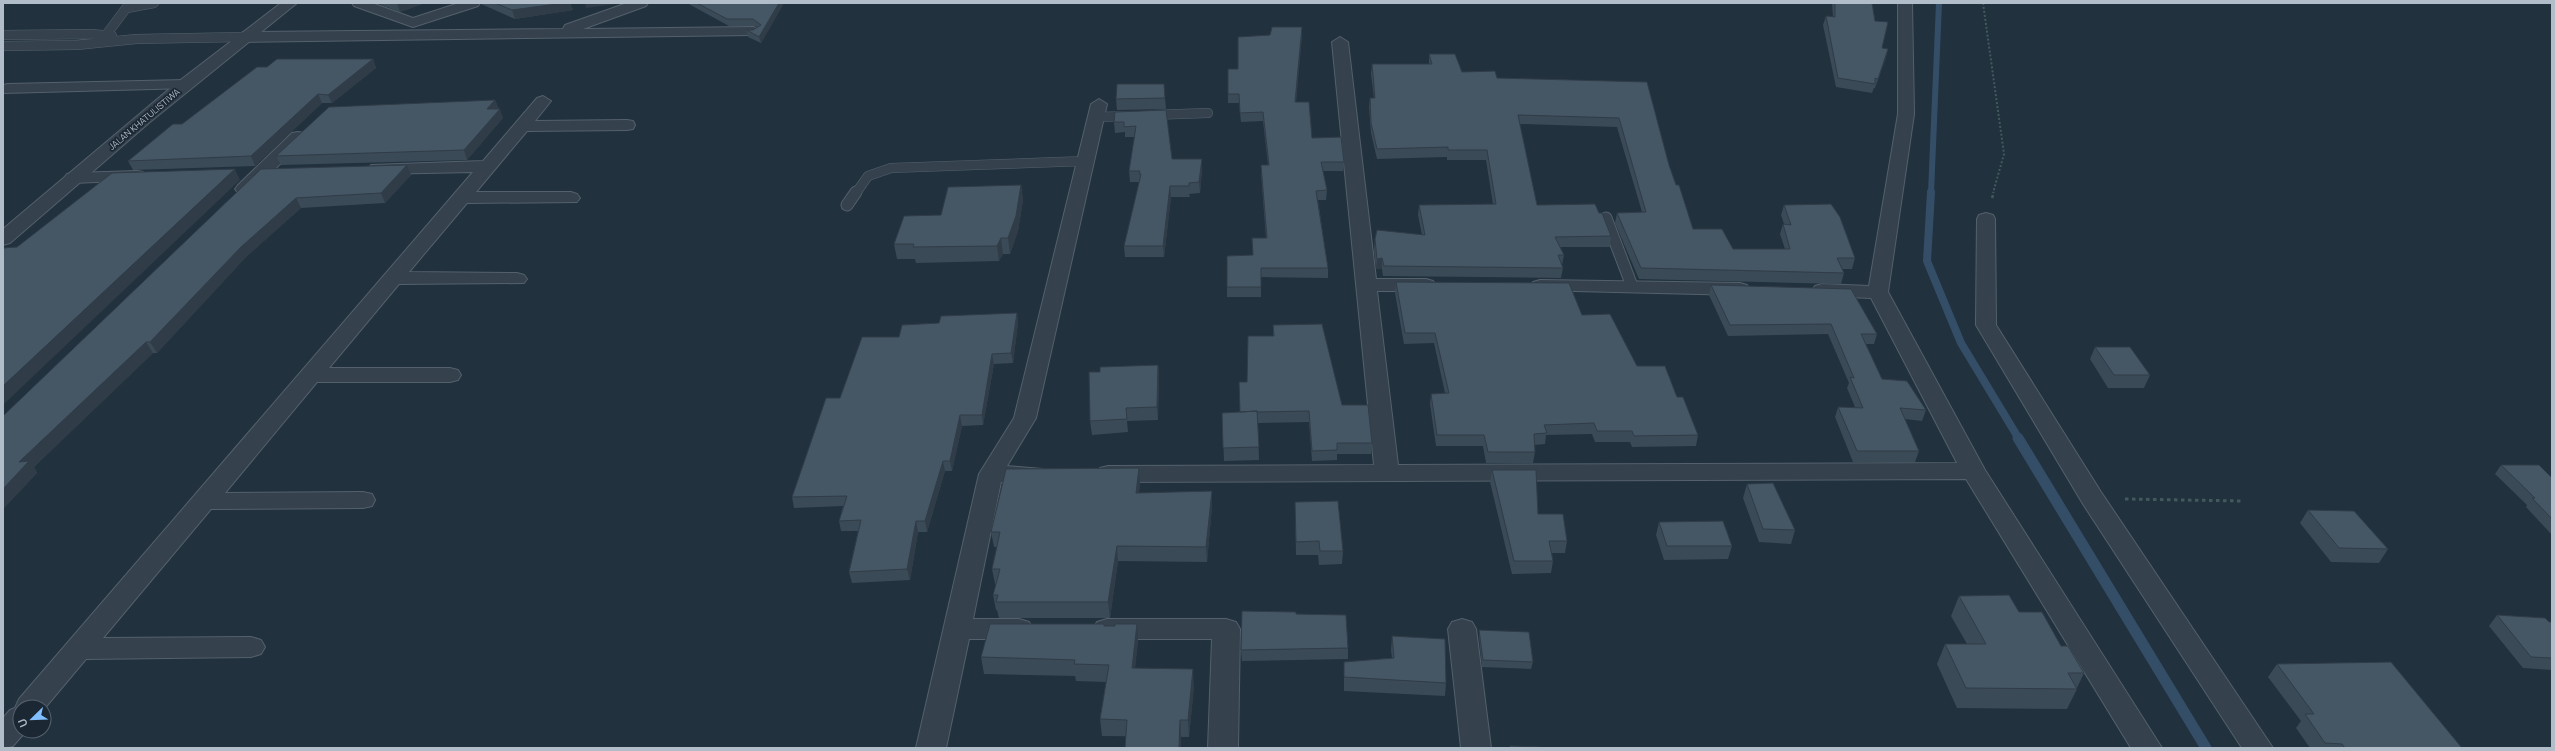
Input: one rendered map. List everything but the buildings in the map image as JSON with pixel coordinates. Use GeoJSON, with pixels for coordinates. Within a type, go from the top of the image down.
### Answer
{"type":"FeatureCollection","features":[{"type":"Feature","properties":{"kind":"street","name":"JALAN KHATULISTIWA"},"geometry":{"type":"LineString","coordinates":[[5,235],[184,85],[243,37],[290,3]]}},
{"type":"Feature","properties":{"kind":"street"},"geometry":{"type":"LineString","coordinates":[[358,3],[412,28],[473,3]]}},
{"type":"Feature","properties":{"kind":"street"},"geometry":{"type":"LineString","coordinates":[[552,34],[641,3]]}},
{"type":"Feature","properties":{"kind":"street"},"geometry":{"type":"LineString","coordinates":[[1905,3],[1906,114],[1878,292],[1973,471],[2147,748]]}},
{"type":"Feature","properties":{"kind":"street"},"geometry":{"type":"LineString","coordinates":[[243,37],[412,28],[552,34],[754,31]]}},
{"type":"Feature","properties":{"kind":"street"},"geometry":{"type":"LineString","coordinates":[[1340,42],[1387,471]]}},
{"type":"Feature","properties":{"kind":"street"},"geometry":{"type":"LineString","coordinates":[[8,89],[184,85]]}},
{"type":"Feature","properties":{"kind":"street"},"geometry":{"type":"LineString","coordinates":[[36,699],[395,278],[463,197],[486,166],[543,101]]}},
{"type":"Feature","properties":{"kind":"street"},"geometry":{"type":"LineString","coordinates":[[931,748],[991,474],[1025,418],[1098,110]]}},
{"type":"Feature","properties":{"kind":"street"},"geometry":{"type":"LineString","coordinates":[[228,204],[312,124]]}},
{"type":"Feature","properties":{"kind":"street"},"geometry":{"type":"LineString","coordinates":[[521,126],[627,125]]}},
{"type":"Feature","properties":{"kind":"street"},"geometry":{"type":"LineString","coordinates":[[358,169],[486,166]]}},
{"type":"Feature","properties":{"kind":"street"},"geometry":{"type":"LineString","coordinates":[[239,172],[286,171]]}},
{"type":"Feature","properties":{"kind":"street"},"geometry":{"type":"LineString","coordinates":[[72,178],[152,175]]}},
{"type":"Feature","properties":{"kind":"street"},"geometry":{"type":"LineString","coordinates":[[463,197],[571,198]]}},
{"type":"Feature","properties":{"kind":"street"},"geometry":{"type":"LineString","coordinates":[[1986,219],[1986,325],[2092,498],[2258,748]]}},
{"type":"Feature","properties":{"kind":"street"},"geometry":{"type":"LineString","coordinates":[[395,278],[517,279]]}},
{"type":"Feature","properties":{"kind":"street"},"geometry":{"type":"LineString","coordinates":[[1367,285],[1445,285]]}},
{"type":"Feature","properties":{"kind":"street"},"geometry":{"type":"LineString","coordinates":[[1523,286],[1632,286],[1756,289]]}},
{"type":"Feature","properties":{"kind":"street"},"geometry":{"type":"LineString","coordinates":[[1802,290],[1878,292]]}},
{"type":"Feature","properties":{"kind":"street"},"geometry":{"type":"LineString","coordinates":[[312,375],[450,375]]}},
{"type":"Feature","properties":{"kind":"street"},"geometry":{"type":"LineString","coordinates":[[1086,474],[1387,471],[1973,471]]}},
{"type":"Feature","properties":{"kind":"street"},"geometry":{"type":"LineString","coordinates":[[991,474],[1055,474]]}},
{"type":"Feature","properties":{"kind":"street"},"geometry":{"type":"LineString","coordinates":[[205,501],[363,500]]}},
{"type":"Feature","properties":{"kind":"street"},"geometry":{"type":"LineString","coordinates":[[958,629],[1045,629]]}},
{"type":"Feature","properties":{"kind":"street"},"geometry":{"type":"LineString","coordinates":[[1084,629],[1226,629],[1223,748]]}},
{"type":"Feature","properties":{"kind":"street"},"geometry":{"type":"LineString","coordinates":[[1462,629],[1476,748]]}},
{"type":"Feature","properties":{"kind":"street"},"geometry":{"type":"LineString","coordinates":[[79,649],[251,647]]}},
{"type":"Feature","properties":{"kind":"street"},"geometry":{"type":"LineString","coordinates":[[3,738],[12,727]]}},
{"type":"Feature","properties":{"kind":"lane"},"geometry":{"type":"LineString","coordinates":[[89,44],[106,35],[129,6],[154,3]]}},
{"type":"Feature","properties":{"kind":"lane"},"geometry":{"type":"LineString","coordinates":[[3,34],[106,35],[112,36],[112,41]]}},
{"type":"Feature","properties":{"kind":"lane"},"geometry":{"type":"LineString","coordinates":[[3,46],[89,44],[112,41],[243,37]]}},
{"type":"Feature","properties":{"kind":"lane"},"geometry":{"type":"LineString","coordinates":[[1098,110],[1208,113]]}},
{"type":"Feature","properties":{"kind":"lane"},"geometry":{"type":"LineString","coordinates":[[847,205],[868,176],[891,168],[1086,161]]}},
{"type":"Feature","properties":{"kind":"lane"},"geometry":{"type":"LineString","coordinates":[[1606,218],[1632,286]]}},
{"type":"Feature","properties":{"kind":"path"},"geometry":{"type":"LineString","coordinates":[[1983,3],[2004,154],[1986,219]]}},
{"type":"Feature","properties":{"kind":"path"},"geometry":{"type":"LineString","coordinates":[[2092,498],[2243,501]]}},
{"type":"Feature","properties":{"kind":"waterway"},"geometry":{"type":"LineString","coordinates":[[1931,193],[1939,3]]}},
{"type":"Feature","properties":{"kind":"waterway"},"geometry":{"type":"LineString","coordinates":[[1931,192],[1927,261],[1961,343],[2019,439]]}},
{"type":"Feature","properties":{"kind":"waterway"},"geometry":{"type":"LineString","coordinates":[[2018,438],[2206,748]]}}]}
